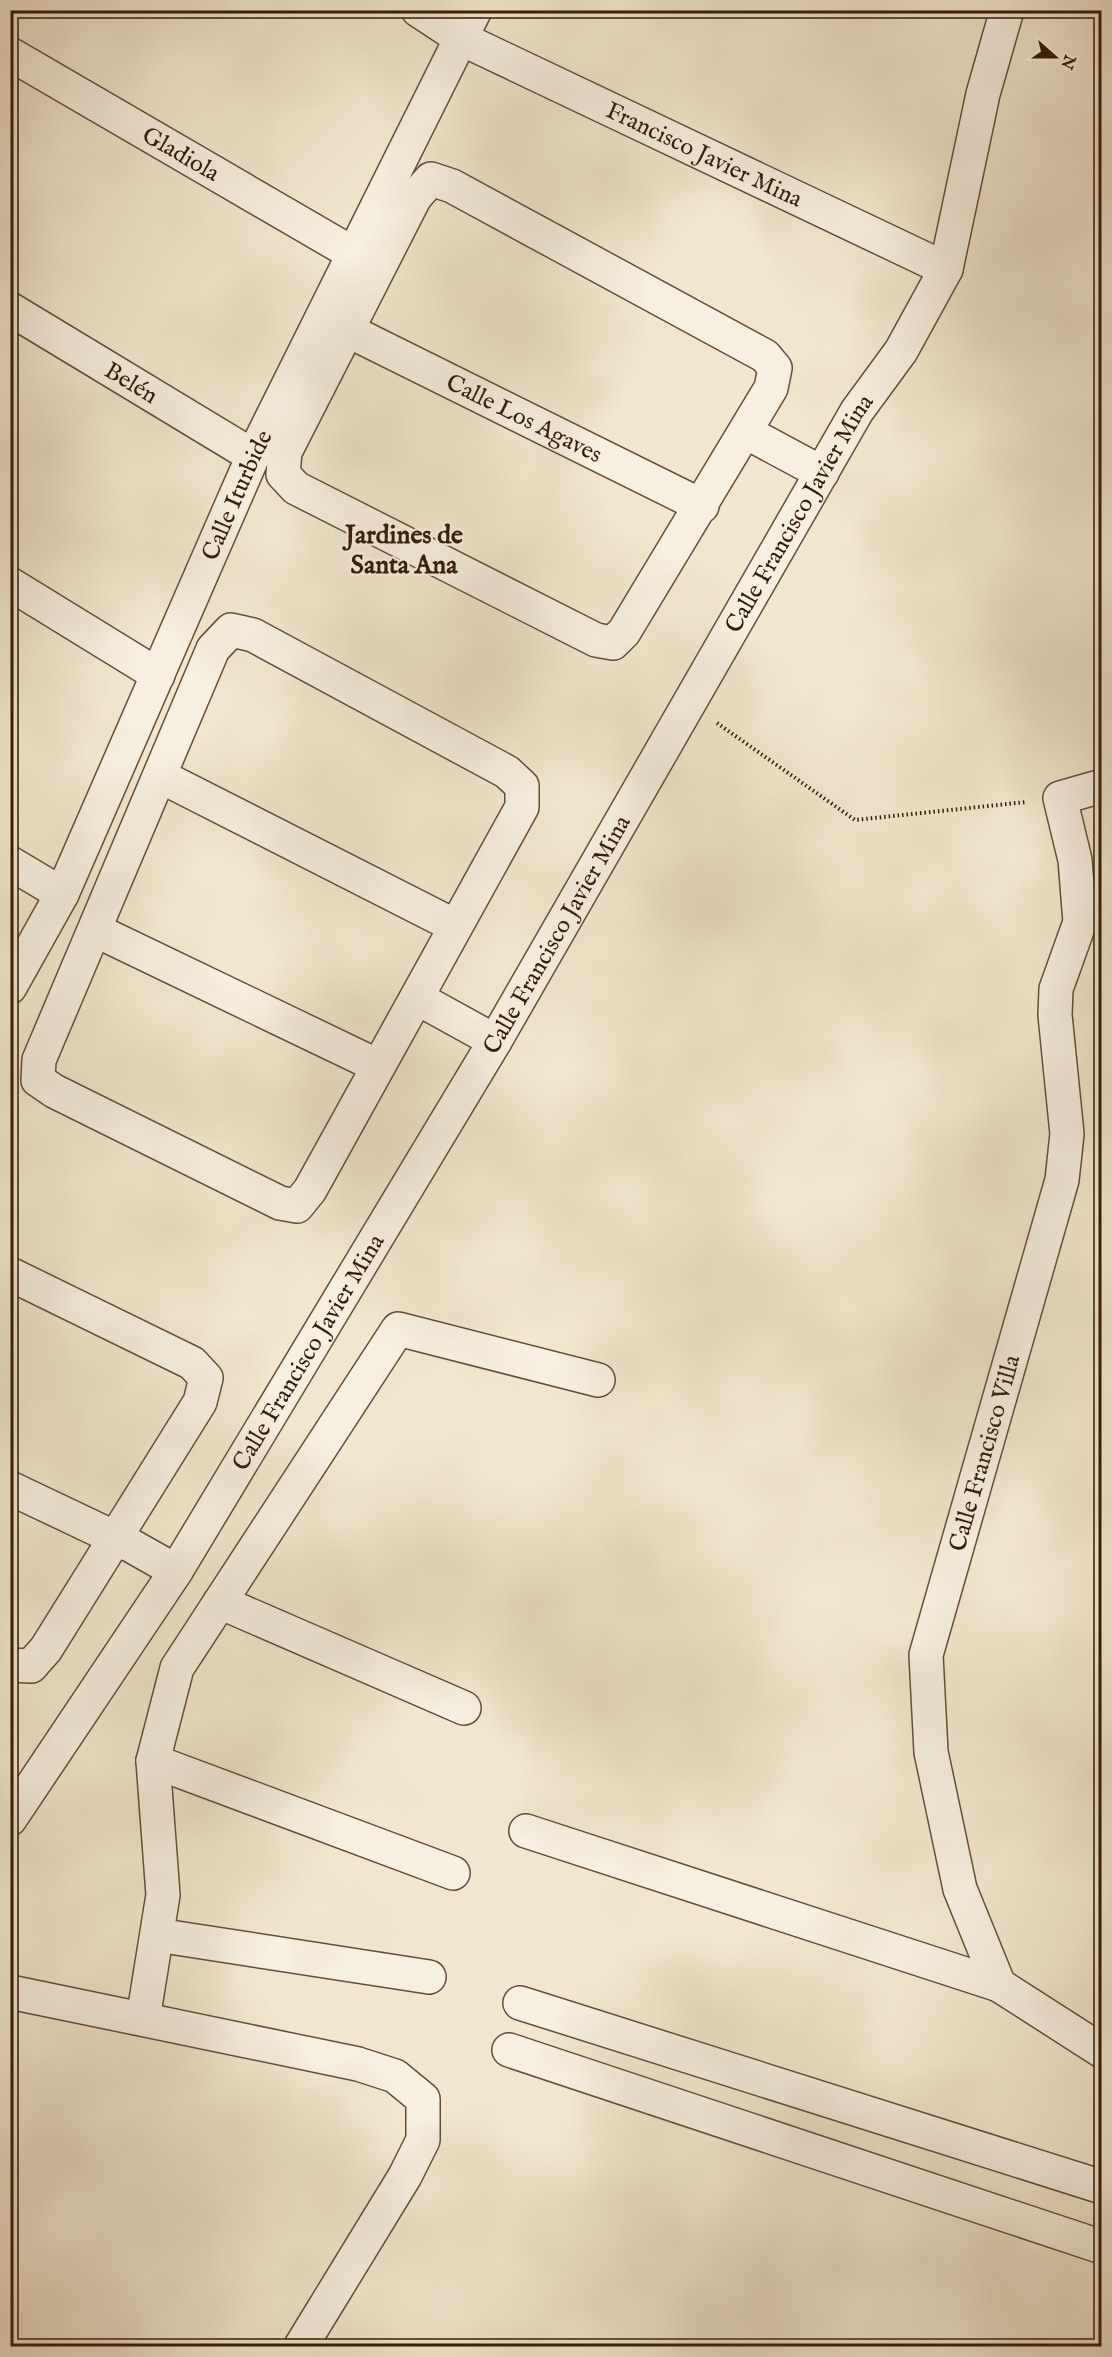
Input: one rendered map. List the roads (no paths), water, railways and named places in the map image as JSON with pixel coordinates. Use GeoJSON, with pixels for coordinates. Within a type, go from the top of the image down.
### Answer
{"type":"FeatureCollection","features":[{"type":"Feature","properties":{"kind":"street","name":"Francisco Javier Mina"},"geometry":{"type":"LineString","coordinates":[[418,10],[468,25],[946,269]]}},
{"type":"Feature","properties":{"kind":"street","name":"Calle Francisco Javier Mina"},"geometry":{"type":"LineString","coordinates":[[10,1819],[176,1571],[495,1041],[857,411],[901,351],[946,269],[983,93],[1007,10]]}},
{"type":"Feature","properties":{"kind":"street","name":"Calle Iturbide"},"geometry":{"type":"LineString","coordinates":[[10,987],[62,894],[253,456],[352,253],[468,25]]}},
{"type":"Feature","properties":{"kind":"street","name":"Gladiola"},"geometry":{"type":"LineString","coordinates":[[10,54],[352,253]]}},
{"type":"Feature","properties":{"kind":"street"},"geometry":{"type":"LineString","coordinates":[[431,179],[452,186],[765,356],[775,368],[771,388],[746,432],[624,632],[613,643],[596,640],[296,488],[283,474],[285,452],[347,330],[415,197],[431,179]]}},
{"type":"Feature","properties":{"kind":"street","name":"Belén"},"geometry":{"type":"LineString","coordinates":[[10,309],[253,456]]}},
{"type":"Feature","properties":{"kind":"street","name":"Calle Los Agaves"},"geometry":{"type":"LineString","coordinates":[[347,330],[702,506]]}},
{"type":"Feature","properties":{"kind":"street"},"geometry":{"type":"LineString","coordinates":[[746,432],[822,473]]}},
{"type":"Feature","properties":{"kind":"street"},"geometry":{"type":"LineString","coordinates":[[10,584],[158,675]]}},
{"type":"Feature","properties":{"kind":"street"},"geometry":{"type":"LineString","coordinates":[[231,630],[253,635],[507,772],[522,786],[522,807],[310,1190],[297,1206],[280,1203],[54,1091],[38,1080],[39,1060],[160,776],[213,649],[231,630]]}},
{"type":"Feature","properties":{"kind":"street"},"geometry":{"type":"LineString","coordinates":[[160,776],[455,926]]}},
{"type":"Feature","properties":{"kind":"street","name":"Calle Francisco Villa"},"geometry":{"type":"LineString","coordinates":[[999,1985],[960,1889],[931,1752],[926,1654],[1062,1180],[1066,1134],[1055,1015],[1056,989],[1080,921],[1075,860],[1060,798],[1101,786]]}},
{"type":"Feature","properties":{"kind":"street"},"geometry":{"type":"LineString","coordinates":[[10,862],[62,894]]}},
{"type":"Feature","properties":{"kind":"street"},"geometry":{"type":"LineString","coordinates":[[95,930],[378,1066]]}},
{"type":"Feature","properties":{"kind":"street"},"geometry":{"type":"LineString","coordinates":[[417,998],[495,1041]]}},
{"type":"Feature","properties":{"kind":"street"},"geometry":{"type":"LineString","coordinates":[[10,1274],[192,1363],[206,1378],[200,1402],[46,1649],[31,1666],[10,1665]]}},
{"type":"Feature","properties":{"kind":"street"},"geometry":{"type":"LineString","coordinates":[[143,2019],[163,1895],[153,1761],[177,1668],[398,1329],[598,1380]]}},
{"type":"Feature","properties":{"kind":"street"},"geometry":{"type":"LineString","coordinates":[[10,1488],[115,1538],[176,1571]]}},
{"type":"Feature","properties":{"kind":"street"},"geometry":{"type":"LineString","coordinates":[[219,1602],[464,1708]]}},
{"type":"Feature","properties":{"kind":"street"},"geometry":{"type":"LineString","coordinates":[[153,1761],[453,1873]]}},
{"type":"Feature","properties":{"kind":"street"},"geometry":{"type":"LineString","coordinates":[[526,1831],[999,1985],[1101,2051]]}},
{"type":"Feature","properties":{"kind":"street"},"geometry":{"type":"LineString","coordinates":[[157,1935],[429,1977]]}},
{"type":"Feature","properties":{"kind":"street"},"geometry":{"type":"LineString","coordinates":[[11,1991],[358,2064],[395,2076],[423,2099],[423,2140],[405,2176],[301,2346]]}},
{"type":"Feature","properties":{"kind":"street"},"geometry":{"type":"LineString","coordinates":[[520,2004],[1101,2187]]}},
{"type":"Feature","properties":{"kind":"street"},"geometry":{"type":"LineString","coordinates":[[508,2050],[1101,2247]]}},
{"type":"Feature","properties":{"kind":"district","name":"Jardines de Santa Ana"},"geometry":{"type":"Point","coordinates":[404,549]}}]}
